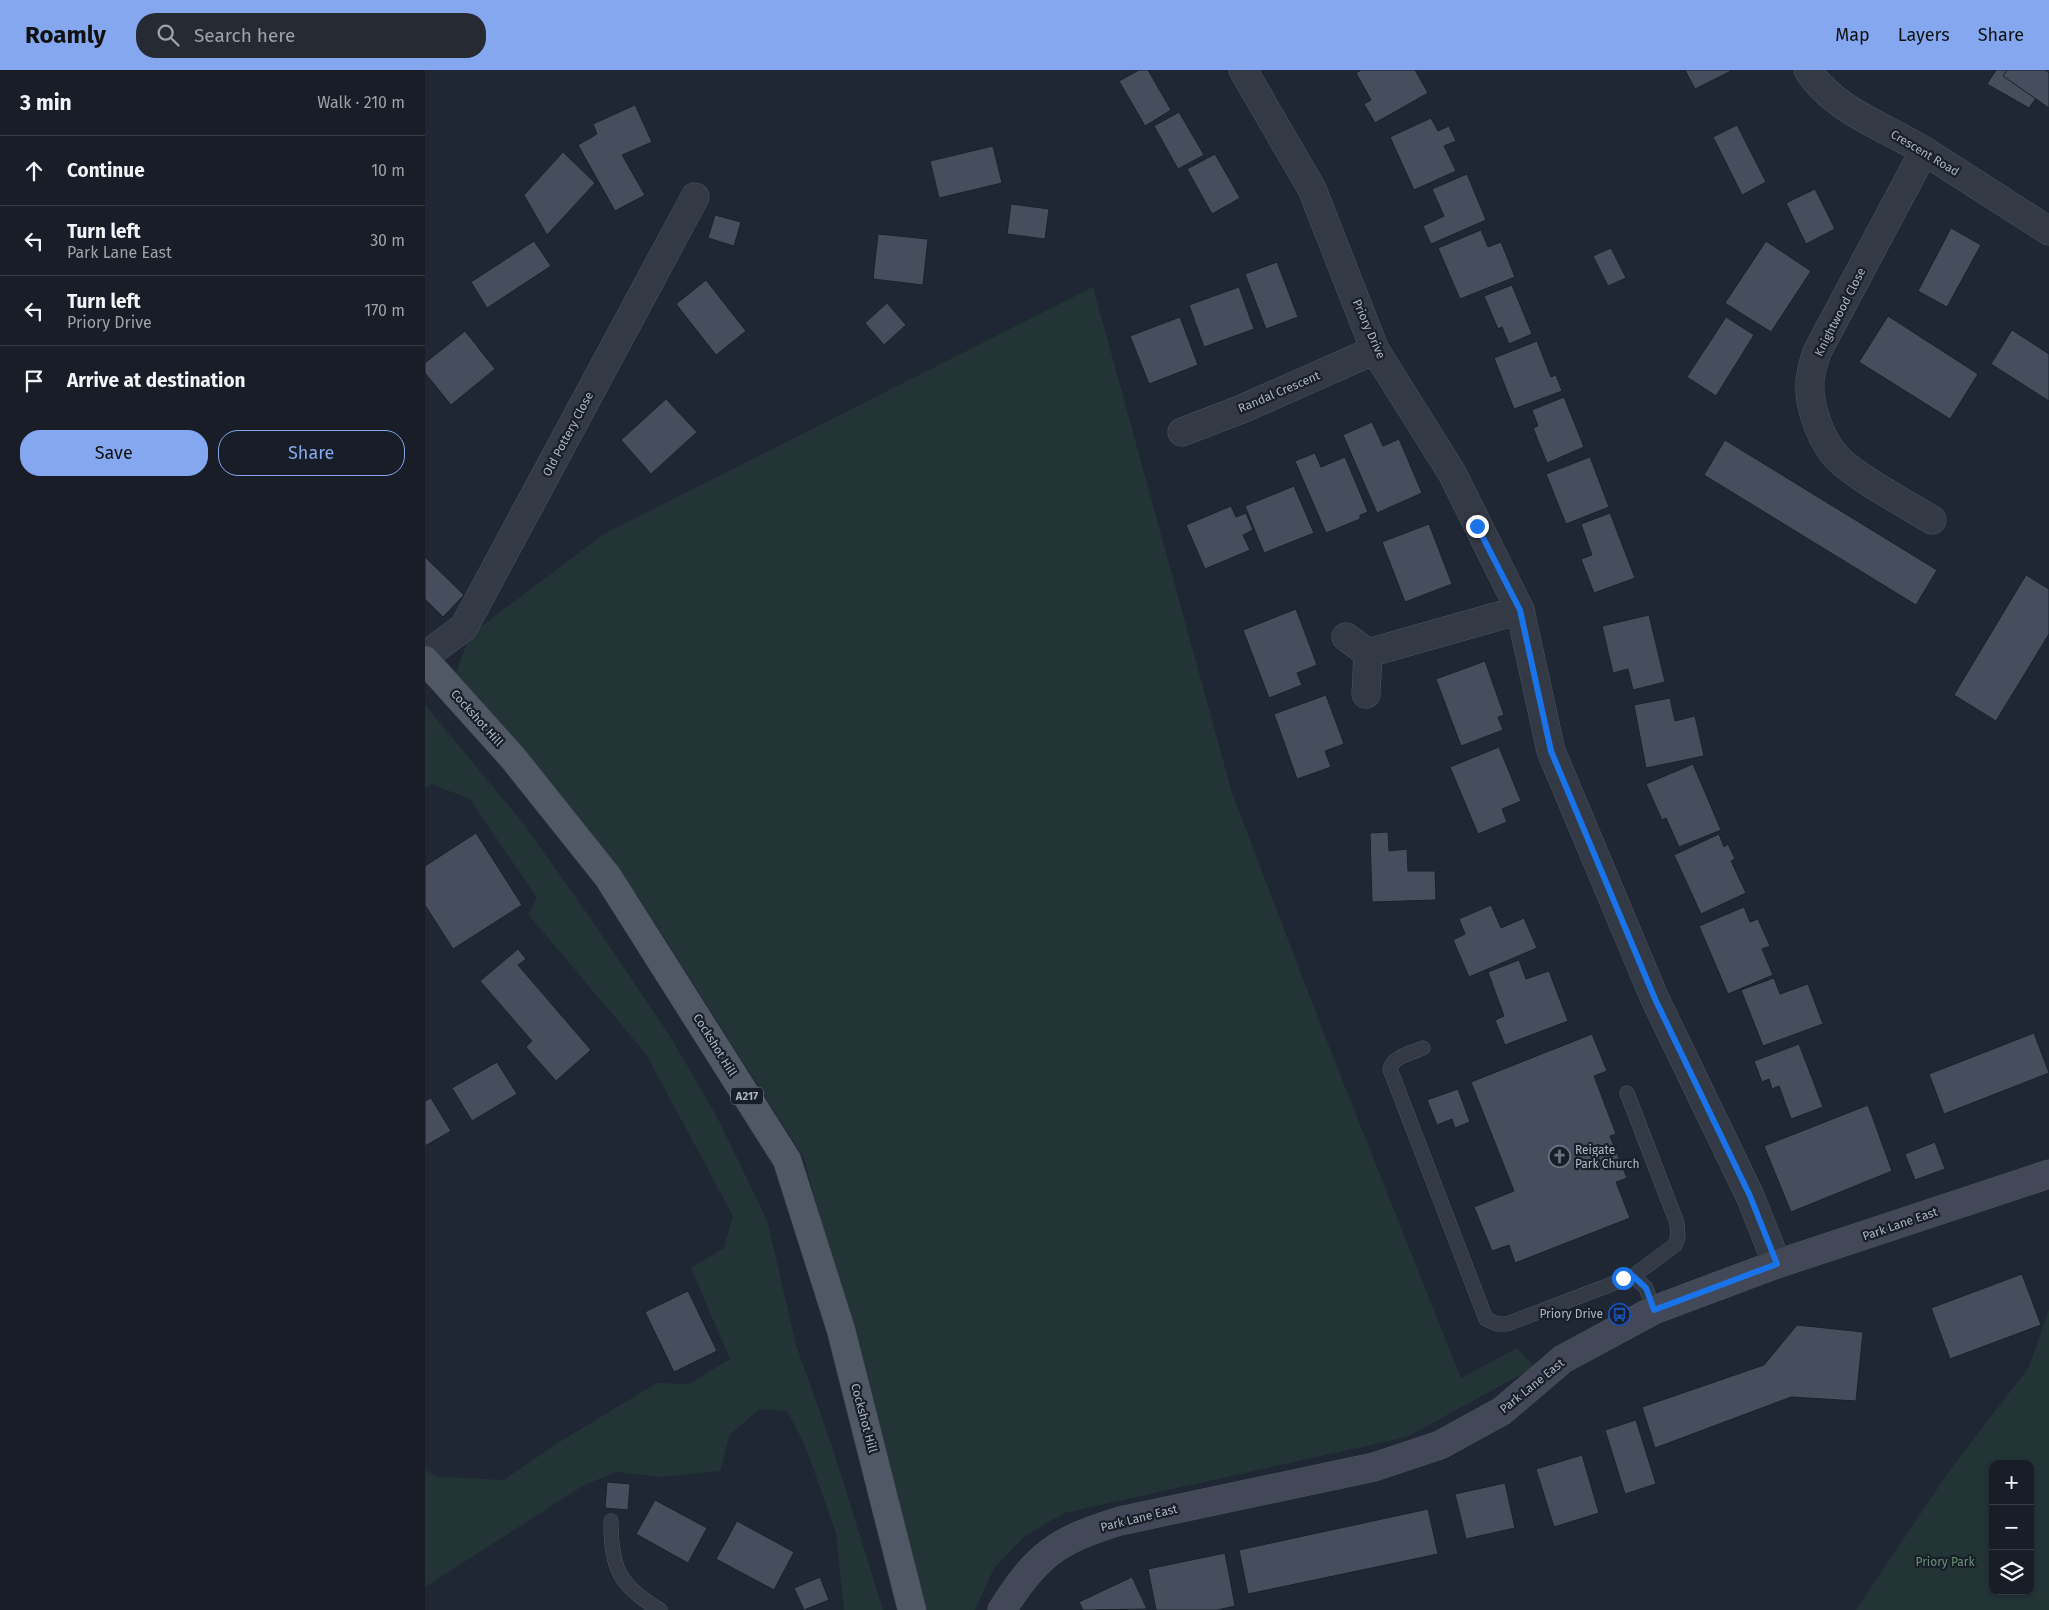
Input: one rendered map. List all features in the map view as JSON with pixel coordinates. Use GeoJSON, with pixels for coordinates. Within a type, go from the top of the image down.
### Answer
{"type":"FeatureCollection","features":[{"type":"Feature","properties":{"kind":"main road","name":"Cockshot Hill"},"geometry":{"type":"LineString","coordinates":[[425,660],[513,758],[608,877],[787,1160],[841,1330],[912,1610]]}},
{"type":"Feature","properties":{"kind":"street","name":"Priory Drive"},"geometry":{"type":"LineString","coordinates":[[1243,70],[1312,190],[1375,350],[1451,473],[1520,610],[1551,751],[1655,999],[1750,1196],[1777,1264]]}},
{"type":"Feature","properties":{"kind":"street","name":"Crescent Road"},"geometry":{"type":"LineString","coordinates":[[1807,70],[1815,82],[1837,101],[1924,151],[2049,231]]}},
{"type":"Feature","properties":{"kind":"street","name":"Knightwood Close"},"geometry":{"type":"LineString","coordinates":[[1924,151],[1817,352],[1811,375],[1811,401],[1817,420],[1833,454],[1847,467],[1932,520]]}},
{"type":"Feature","properties":{"kind":"street","name":"Old Pottery Close"},"geometry":{"type":"LineString","coordinates":[[425,656],[464,627],[695,197]]}},
{"type":"Feature","properties":{"kind":"street","name":"Randal Crescent"},"geometry":{"type":"LineString","coordinates":[[1182,432],[1242,409],[1375,350]]}},
{"type":"Feature","properties":{"kind":"street"},"geometry":{"type":"LineString","coordinates":[[1368,653],[1520,610]]}},
{"type":"Feature","properties":{"kind":"street"},"geometry":{"type":"LineString","coordinates":[[1347,636],[1368,653]]}},
{"type":"Feature","properties":{"kind":"street"},"geometry":{"type":"LineString","coordinates":[[1366,694],[1368,653]]}},
{"type":"Feature","properties":{"kind":"street","name":"Park Lane East"},"geometry":{"type":"LineString","coordinates":[[1003,1610],[1020,1581],[1036,1562],[1056,1546],[1080,1534],[1120,1521],[1374,1467],[1440,1445],[1502,1411],[1563,1360],[1654,1310],[1777,1264],[2049,1174]]}},
{"type":"Feature","properties":{"kind":"lane"},"geometry":{"type":"LineString","coordinates":[[1423,1048],[1397,1059],[1391,1063],[1390,1069],[1486,1319],[1497,1324],[1507,1324],[1633,1276],[1675,1245],[1678,1237],[1677,1223],[1627,1093]]}},
{"type":"Feature","properties":{"kind":"lane"},"geometry":{"type":"LineString","coordinates":[[1633,1276],[1646,1288],[1654,1310]]}},
{"type":"Feature","properties":{"kind":"lane"},"geometry":{"type":"LineString","coordinates":[[611,1521],[611,1543],[616,1568],[629,1586],[643,1600],[660,1610]]}},
{"type":"Feature","properties":{"kind":"green space"},"geometry":{"type":"Polygon","coordinates":[[[1093,287],[1232,793],[1326,1039],[1461,1378],[1517,1348],[1534,1367],[1407,1437],[1064,1513],[1025,1536],[994,1568],[975,1610],[923,1610],[914,1564],[804,1158],[639,898],[456,673],[470,635],[604,534],[1093,287]]]}},
{"type":"Feature","properties":{"kind":"green space"},"geometry":{"type":"Polygon","coordinates":[[[425,705],[523,823],[584,909],[670,1036],[717,1117],[767,1220],[796,1345],[832,1446],[883,1610],[844,1610],[836,1533],[805,1445],[787,1411],[760,1409],[730,1434],[720,1471],[662,1477],[617,1472],[584,1485],[425,1587],[425,1470],[438,1477],[504,1480],[556,1444],[657,1383],[689,1384],[730,1359],[691,1268],[724,1248],[733,1216],[646,1054],[528,914],[537,898],[470,799],[431,784],[425,789],[425,705]]]}},
{"type":"Feature","properties":{"kind":"green space","name":"Priory Park"},"geometry":{"type":"Polygon","coordinates":[[[2049,1309],[2049,1610],[1856,1610],[1950,1470],[2029,1367],[2049,1309]]]}},
{"type":"Feature","properties":{"kind":"building"},"geometry":{"type":"Polygon","coordinates":[[[1139,70],[1148,70],[1171,110],[1145,126],[1119,81],[1139,70]]]}},
{"type":"Feature","properties":{"kind":"building"},"geometry":{"type":"Polygon","coordinates":[[[1361,70],[1415,70],[1428,93],[1375,123],[1364,104],[1371,100],[1356,73],[1361,70]]]}},
{"type":"Feature","properties":{"kind":"building"},"geometry":{"type":"Polygon","coordinates":[[[1685,70],[1731,70],[1731,71],[1695,89],[1685,70]]]}},
{"type":"Feature","properties":{"kind":"building"},"geometry":{"type":"Polygon","coordinates":[[[1996,70],[2049,70],[2049,80],[2029,108],[1987,84],[1996,70]]]}},
{"type":"Feature","properties":{"kind":"building"},"geometry":{"type":"Polygon","coordinates":[[[2007,70],[2045,70],[2049,73],[2049,108],[2003,76],[2007,70]]]}},
{"type":"Feature","properties":{"kind":"building"},"geometry":{"type":"Polygon","coordinates":[[[635,105],[652,142],[622,155],[645,195],[615,211],[578,145],[597,134],[593,124],[635,105]]]}},
{"type":"Feature","properties":{"kind":"building"},"geometry":{"type":"Polygon","coordinates":[[[1179,112],[1204,155],[1178,169],[1154,126],[1179,112]]]}},
{"type":"Feature","properties":{"kind":"building"},"geometry":{"type":"Polygon","coordinates":[[[1431,118],[1438,131],[1449,126],[1456,141],[1444,146],[1456,171],[1414,190],[1390,137],[1431,118]]]}},
{"type":"Feature","properties":{"kind":"building"},"geometry":{"type":"Polygon","coordinates":[[[1737,125],[1766,182],[1742,195],[1713,137],[1737,125]]]}},
{"type":"Feature","properties":{"kind":"building"},"geometry":{"type":"Polygon","coordinates":[[[993,146],[1002,183],[939,198],[930,161],[993,146]]]}},
{"type":"Feature","properties":{"kind":"building"},"geometry":{"type":"Polygon","coordinates":[[[563,152],[595,183],[547,235],[524,195],[563,152]]]}},
{"type":"Feature","properties":{"kind":"building"},"geometry":{"type":"Polygon","coordinates":[[[1215,154],[1240,198],[1212,214],[1187,169],[1215,154]]]}},
{"type":"Feature","properties":{"kind":"building"},"geometry":{"type":"Polygon","coordinates":[[[1467,174],[1486,220],[1431,244],[1423,226],[1444,216],[1432,189],[1467,174]]]}},
{"type":"Feature","properties":{"kind":"building"},"geometry":{"type":"Polygon","coordinates":[[[1815,189],[1835,229],[1806,244],[1786,203],[1815,189]]]}},
{"type":"Feature","properties":{"kind":"building"},"geometry":{"type":"Polygon","coordinates":[[[1011,204],[1049,209],[1045,239],[1007,234],[1011,204]]]}},
{"type":"Feature","properties":{"kind":"building"},"geometry":{"type":"Polygon","coordinates":[[[715,215],[741,222],[734,246],[708,238],[715,215]]]}},
{"type":"Feature","properties":{"kind":"building"},"geometry":{"type":"Polygon","coordinates":[[[1951,228],[1981,245],[1947,307],[1918,291],[1951,228]]]}},
{"type":"Feature","properties":{"kind":"building"},"geometry":{"type":"Polygon","coordinates":[[[1481,230],[1488,247],[1501,242],[1515,277],[1460,299],[1438,248],[1481,230]]]}},
{"type":"Feature","properties":{"kind":"building"},"geometry":{"type":"Polygon","coordinates":[[[878,234],[928,239],[923,285],[873,279],[878,234]]]}},
{"type":"Feature","properties":{"kind":"building"},"geometry":{"type":"Polygon","coordinates":[[[534,241],[551,266],[487,308],[471,282],[534,241]]]}},
{"type":"Feature","properties":{"kind":"building"},"geometry":{"type":"Polygon","coordinates":[[[1766,241],[1811,271],[1771,332],[1725,303],[1766,241]]]}},
{"type":"Feature","properties":{"kind":"building"},"geometry":{"type":"Polygon","coordinates":[[[1611,248],[1626,278],[1608,286],[1593,256],[1611,248]]]}},
{"type":"Feature","properties":{"kind":"building"},"geometry":{"type":"Polygon","coordinates":[[[1277,262],[1298,317],[1266,329],[1245,274],[1277,262]]]}},
{"type":"Feature","properties":{"kind":"building"},"geometry":{"type":"Polygon","coordinates":[[[706,280],[746,331],[716,355],[676,304],[706,280]]]}},
{"type":"Feature","properties":{"kind":"building"},"geometry":{"type":"Polygon","coordinates":[[[1512,285],[1532,334],[1509,344],[1502,327],[1498,329],[1484,296],[1512,285]]]}},
{"type":"Feature","properties":{"kind":"building"},"geometry":{"type":"Polygon","coordinates":[[[1239,287],[1254,329],[1204,347],[1189,305],[1239,287]]]}},
{"type":"Feature","properties":{"kind":"building"},"geometry":{"type":"Polygon","coordinates":[[[887,303],[906,325],[884,345],[865,323],[887,303]]]}},
{"type":"Feature","properties":{"kind":"building"},"geometry":{"type":"Polygon","coordinates":[[[1888,316],[1978,374],[1950,419],[1859,362],[1888,316]]]}},
{"type":"Feature","properties":{"kind":"building"},"geometry":{"type":"Polygon","coordinates":[[[1180,317],[1198,365],[1149,384],[1130,336],[1180,317]]]}},
{"type":"Feature","properties":{"kind":"building"},"geometry":{"type":"Polygon","coordinates":[[[1726,317],[1754,335],[1716,396],[1687,377],[1726,317]]]}},
{"type":"Feature","properties":{"kind":"building"},"geometry":{"type":"Polygon","coordinates":[[[2012,330],[2049,354],[2049,401],[1991,364],[2012,330]]]}},
{"type":"Feature","properties":{"kind":"building"},"geometry":{"type":"Polygon","coordinates":[[[465,331],[495,369],[451,405],[425,373],[425,363],[465,331]]]}},
{"type":"Feature","properties":{"kind":"building"},"geometry":{"type":"Polygon","coordinates":[[[1537,341],[1551,377],[1556,375],[1562,391],[1514,409],[1494,358],[1537,341]]]}},
{"type":"Feature","properties":{"kind":"building"},"geometry":{"type":"Polygon","coordinates":[[[1564,397],[1584,447],[1547,463],[1533,428],[1538,426],[1532,410],[1564,397]]]}},
{"type":"Feature","properties":{"kind":"building"},"geometry":{"type":"Polygon","coordinates":[[[666,399],[697,432],[651,474],[621,440],[666,399]]]}},
{"type":"Feature","properties":{"kind":"building"},"geometry":{"type":"Polygon","coordinates":[[[1372,422],[1383,446],[1399,439],[1422,493],[1377,513],[1343,435],[1372,422]]]}},
{"type":"Feature","properties":{"kind":"building"},"geometry":{"type":"Polygon","coordinates":[[[1725,440],[1937,570],[1916,605],[1704,475],[1725,440]]]}},
{"type":"Feature","properties":{"kind":"building"},"geometry":{"type":"Polygon","coordinates":[[[1315,453],[1321,467],[1345,457],[1368,512],[1360,515],[1360,519],[1326,533],[1295,461],[1315,453]]]}},
{"type":"Feature","properties":{"kind":"building"},"geometry":{"type":"Polygon","coordinates":[[[1590,457],[1609,507],[1566,524],[1546,474],[1590,457]]]}},
{"type":"Feature","properties":{"kind":"building"},"geometry":{"type":"Polygon","coordinates":[[[1294,486],[1314,533],[1264,553],[1245,506],[1294,486]]]}},
{"type":"Feature","properties":{"kind":"building"},"geometry":{"type":"Polygon","coordinates":[[[1231,506],[1236,517],[1246,513],[1253,530],[1243,535],[1250,550],[1205,569],[1186,525],[1231,506]]]}},
{"type":"Feature","properties":{"kind":"building"},"geometry":{"type":"Polygon","coordinates":[[[1610,513],[1635,578],[1594,593],[1581,559],[1592,555],[1581,524],[1610,513]]]}},
{"type":"Feature","properties":{"kind":"building"},"geometry":{"type":"Polygon","coordinates":[[[1429,524],[1452,584],[1405,602],[1382,542],[1429,524]]]}},
{"type":"Feature","properties":{"kind":"building"},"geometry":{"type":"Polygon","coordinates":[[[425,557],[464,595],[443,617],[425,599],[425,557]]]}},
{"type":"Feature","properties":{"kind":"building"},"geometry":{"type":"Polygon","coordinates":[[[2026,575],[2049,589],[2049,634],[1996,721],[1954,695],[2026,575]]]}},
{"type":"Feature","properties":{"kind":"building"},"geometry":{"type":"Polygon","coordinates":[[[1296,609],[1317,665],[1297,673],[1302,685],[1269,698],[1243,630],[1296,609]]]}},
{"type":"Feature","properties":{"kind":"building"},"geometry":{"type":"Polygon","coordinates":[[[1649,615],[1665,682],[1633,690],[1628,669],[1613,673],[1602,626],[1649,615]]]}},
{"type":"Feature","properties":{"kind":"building"},"geometry":{"type":"Polygon","coordinates":[[[1485,661],[1504,715],[1498,717],[1503,730],[1461,746],[1436,679],[1485,661]]]}},
{"type":"Feature","properties":{"kind":"building"},"geometry":{"type":"Polygon","coordinates":[[[1326,695],[1344,744],[1325,751],[1331,767],[1297,779],[1274,714],[1326,695]]]}},
{"type":"Feature","properties":{"kind":"building"},"geometry":{"type":"Polygon","coordinates":[[[1670,698],[1675,721],[1695,716],[1704,756],[1646,768],[1634,705],[1670,698]]]}},
{"type":"Feature","properties":{"kind":"building"},"geometry":{"type":"Polygon","coordinates":[[[1499,747],[1521,801],[1502,809],[1507,822],[1478,834],[1450,767],[1499,747]]]}},
{"type":"Feature","properties":{"kind":"building"},"geometry":{"type":"Polygon","coordinates":[[[1693,764],[1721,830],[1679,847],[1666,818],[1662,820],[1646,784],[1693,764]]]}},
{"type":"Feature","properties":{"kind":"building"},"geometry":{"type":"Polygon","coordinates":[[[1388,832],[1389,851],[1407,849],[1408,871],[1435,871],[1436,900],[1372,902],[1370,833],[1388,832]]]}},
{"type":"Feature","properties":{"kind":"building"},"geometry":{"type":"Polygon","coordinates":[[[476,833],[522,905],[453,949],[425,905],[425,866],[476,833]]]}},
{"type":"Feature","properties":{"kind":"building"},"geometry":{"type":"Polygon","coordinates":[[[1719,834],[1724,847],[1728,844],[1735,859],[1731,861],[1746,893],[1701,914],[1674,855],[1719,834]]]}},
{"type":"Feature","properties":{"kind":"building"},"geometry":{"type":"Polygon","coordinates":[[[1491,905],[1501,928],[1524,918],[1537,948],[1469,977],[1453,940],[1465,934],[1459,919],[1491,905]]]}},
{"type":"Feature","properties":{"kind":"building"},"geometry":{"type":"Polygon","coordinates":[[[1744,907],[1750,922],[1758,919],[1770,946],[1762,949],[1773,975],[1728,994],[1699,926],[1744,907]]]}},
{"type":"Feature","properties":{"kind":"building"},"geometry":{"type":"Polygon","coordinates":[[[518,949],[526,959],[518,965],[591,1050],[556,1081],[526,1047],[532,1041],[480,981],[518,949]]]}},
{"type":"Feature","properties":{"kind":"building"},"geometry":{"type":"Polygon","coordinates":[[[1519,960],[1526,979],[1549,971],[1568,1021],[1505,1045],[1495,1020],[1504,1016],[1488,972],[1519,960]]]}},
{"type":"Feature","properties":{"kind":"building"},"geometry":{"type":"Polygon","coordinates":[[[1774,978],[1780,994],[1808,984],[1823,1024],[1763,1046],[1741,990],[1774,978]]]}},
{"type":"Feature","properties":{"kind":"building"},"geometry":{"type":"Polygon","coordinates":[[[2034,1033],[2049,1073],[1944,1114],[1929,1074],[2034,1033]]]}},
{"type":"Feature","properties":{"kind":"building","name":"Reigate Park Church"},"geometry":{"type":"Polygon","coordinates":[[[1592,1034],[1607,1071],[1594,1076],[1616,1134],[1610,1136],[1627,1178],[1616,1182],[1630,1218],[1515,1263],[1509,1245],[1492,1251],[1474,1207],[1514,1191],[1471,1082],[1592,1034]]]}},
{"type":"Feature","properties":{"kind":"building"},"geometry":{"type":"Polygon","coordinates":[[[1799,1044],[1823,1107],[1791,1119],[1779,1086],[1772,1089],[1769,1079],[1762,1082],[1754,1061],[1799,1044]]]}},
{"type":"Feature","properties":{"kind":"building"},"geometry":{"type":"Polygon","coordinates":[[[497,1062],[517,1094],[472,1121],[452,1088],[497,1062]]]}},
{"type":"Feature","properties":{"kind":"building"},"geometry":{"type":"Polygon","coordinates":[[[1458,1089],[1470,1122],[1455,1128],[1452,1119],[1437,1125],[1427,1100],[1458,1089]]]}},
{"type":"Feature","properties":{"kind":"building"},"geometry":{"type":"Polygon","coordinates":[[[431,1098],[451,1131],[425,1146],[425,1101],[431,1098]]]}},
{"type":"Feature","properties":{"kind":"building"},"geometry":{"type":"Polygon","coordinates":[[[1868,1105],[1892,1171],[1791,1212],[1764,1146],[1868,1105]]]}},
{"type":"Feature","properties":{"kind":"building"},"geometry":{"type":"Polygon","coordinates":[[[1935,1142],[1945,1169],[1915,1180],[1905,1154],[1935,1142]]]}},
{"type":"Feature","properties":{"kind":"building"},"geometry":{"type":"Polygon","coordinates":[[[2022,1274],[2041,1325],[1950,1359],[1931,1308],[2022,1274]]]}},
{"type":"Feature","properties":{"kind":"building"},"geometry":{"type":"Polygon","coordinates":[[[688,1291],[717,1351],[674,1372],[645,1312],[688,1291]]]}},
{"type":"Feature","properties":{"kind":"building"},"geometry":{"type":"Polygon","coordinates":[[[1797,1325],[1863,1332],[1856,1401],[1791,1397],[1655,1448],[1642,1407],[1764,1365],[1797,1325]]]}},
{"type":"Feature","properties":{"kind":"building"},"geometry":{"type":"Polygon","coordinates":[[[1636,1420],[1656,1484],[1625,1494],[1605,1430],[1636,1420]]]}},
{"type":"Feature","properties":{"kind":"building"},"geometry":{"type":"Polygon","coordinates":[[[1582,1455],[1599,1513],[1554,1527],[1536,1469],[1582,1455]]]}},
{"type":"Feature","properties":{"kind":"building"},"geometry":{"type":"Polygon","coordinates":[[[607,1482],[630,1484],[628,1510],[605,1508],[607,1482]]]}},
{"type":"Feature","properties":{"kind":"building"},"geometry":{"type":"Polygon","coordinates":[[[1505,1483],[1515,1528],[1466,1539],[1455,1494],[1505,1483]]]}},
{"type":"Feature","properties":{"kind":"building"},"geometry":{"type":"Polygon","coordinates":[[[655,1500],[707,1528],[688,1563],[636,1534],[655,1500]]]}},
{"type":"Feature","properties":{"kind":"building"},"geometry":{"type":"Polygon","coordinates":[[[1428,1509],[1438,1554],[1248,1594],[1239,1550],[1428,1509]]]}},
{"type":"Feature","properties":{"kind":"building"},"geometry":{"type":"Polygon","coordinates":[[[737,1521],[794,1552],[774,1590],[716,1559],[737,1521]]]}},
{"type":"Feature","properties":{"kind":"building"},"geometry":{"type":"Polygon","coordinates":[[[1225,1553],[1235,1606],[1217,1610],[1156,1610],[1148,1569],[1225,1553]]]}},
{"type":"Feature","properties":{"kind":"building"},"geometry":{"type":"Polygon","coordinates":[[[820,1577],[829,1600],[804,1610],[794,1588],[820,1577]]]}},
{"type":"Feature","properties":{"kind":"building"},"geometry":{"type":"Polygon","coordinates":[[[1132,1577],[1147,1609],[1083,1610],[1079,1602],[1132,1577]]]}},
{"type":"Feature","properties":{"kind":"place","name":"Reigate Park Church"},"geometry":{"type":"Point","coordinates":[1559,1157]}},
{"type":"Feature","properties":{"kind":"place","name":"Priory Drive"},"geometry":{"type":"Point","coordinates":[1619,1314]}},
{"type":"Feature","properties":{"kind":"route"},"geometry":{"type":"LineString","coordinates":[[1477,526],[1520,610],[1551,751],[1655,999],[1750,1196],[1777,1264],[1654,1310],[1646,1288],[1633,1276],[1623,1278]]}}]}
